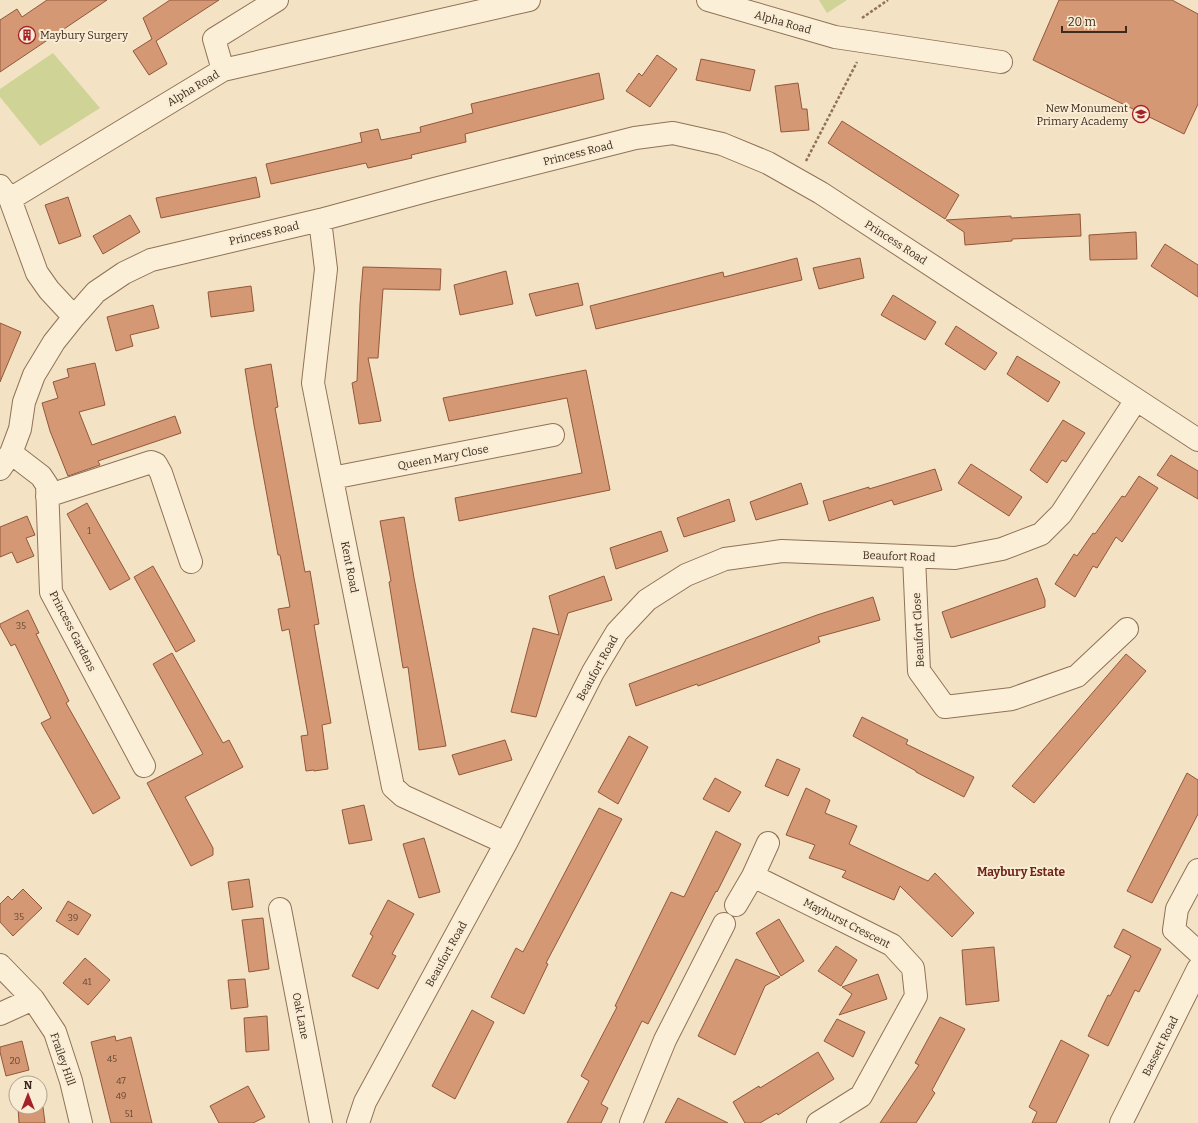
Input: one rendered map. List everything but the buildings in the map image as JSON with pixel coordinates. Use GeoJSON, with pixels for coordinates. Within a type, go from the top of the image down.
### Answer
{"type":"FeatureCollection","features":[{"type":"Feature","properties":{"kind":"street"},"geometry":{"type":"LineString","coordinates":[[223,70],[214,39],[277,0]]}},
{"type":"Feature","properties":{"kind":"street","name":"Alpha Road"},"geometry":{"type":"LineString","coordinates":[[74,317],[49,290],[37,273],[5,192],[223,70],[529,0]]}},
{"type":"Feature","properties":{"kind":"street","name":"Alpha Road"},"geometry":{"type":"LineString","coordinates":[[708,0],[746,5],[835,37],[1001,62]]}},
{"type":"Feature","properties":{"kind":"street","name":"Princess Road"},"geometry":{"type":"LineString","coordinates":[[6,461],[20,429],[24,402],[34,375],[54,342],[96,292],[124,273],[151,260],[320,220],[434,189],[635,138],[673,133],[722,144],[768,163],[797,179],[827,197],[1198,440]]}},
{"type":"Feature","properties":{"kind":"street","name":"Kent Road"},"geometry":{"type":"LineString","coordinates":[[320,220],[326,270],[313,383],[393,787],[403,796],[506,843]]}},
{"type":"Feature","properties":{"kind":"street","name":"Beaufort Road"},"geometry":{"type":"LineString","coordinates":[[358,1123],[365,1102],[506,843],[593,672],[617,632],[647,600],[686,575],[725,559],[782,551],[955,558],[1002,549],[1041,534],[1061,514],[1136,400]]}},
{"type":"Feature","properties":{"kind":"street","name":"Queen Mary Close"},"geometry":{"type":"LineString","coordinates":[[332,478],[553,435]]}},
{"type":"Feature","properties":{"kind":"street","name":"Princess Gardens"},"geometry":{"type":"LineString","coordinates":[[6,461],[41,476],[47,485],[51,592],[144,766]]}},
{"type":"Feature","properties":{"kind":"street"},"geometry":{"type":"LineString","coordinates":[[47,496],[151,462],[156,464],[191,562]]}},
{"type":"Feature","properties":{"kind":"street","name":"Beaufort Close"},"geometry":{"type":"LineString","coordinates":[[914,556],[919,671],[945,707],[1012,700],[1077,676],[1127,629]]}},
{"type":"Feature","properties":{"kind":"street"},"geometry":{"type":"LineString","coordinates":[[736,905],[753,876],[768,843]]}},
{"type":"Feature","properties":{"kind":"street"},"geometry":{"type":"LineString","coordinates":[[1198,870],[1177,909],[1174,930],[1198,952]]}},
{"type":"Feature","properties":{"kind":"street","name":"Mayhurst Crescent"},"geometry":{"type":"LineString","coordinates":[[753,876],[892,945],[913,968],[916,996],[861,1096],[818,1123]]}},
{"type":"Feature","properties":{"kind":"street","name":"Oak Lane"},"geometry":{"type":"LineString","coordinates":[[280,909],[321,1123]]}},
{"type":"Feature","properties":{"kind":"street"},"geometry":{"type":"LineString","coordinates":[[630,1123],[665,1040],[724,924]]}},
{"type":"Feature","properties":{"kind":"street","name":"Frailey Hill"},"geometry":{"type":"LineString","coordinates":[[0,965],[33,999],[55,1032],[71,1081],[81,1123]]}},
{"type":"Feature","properties":{"kind":"street","name":"Bassett Road"},"geometry":{"type":"LineString","coordinates":[[1121,1123],[1198,968]]}},
{"type":"Feature","properties":{"kind":"street"},"geometry":{"type":"LineString","coordinates":[[0,1014],[33,999]]}},
{"type":"Feature","properties":{"kind":"path"},"geometry":{"type":"LineString","coordinates":[[797,179],[861,55],[861,41]]}},
{"type":"Feature","properties":{"kind":"green space"},"geometry":{"type":"Polygon","coordinates":[[[819,0],[847,0],[827,13],[819,0]]]}},
{"type":"Feature","properties":{"kind":"green space"},"geometry":{"type":"Polygon","coordinates":[[[53,53],[100,108],[40,146],[0,97],[0,89],[53,53]]]}},
{"type":"Feature","properties":{"kind":"place","name":"Maybury Surgery"},"geometry":{"type":"Point","coordinates":[27,35]}},
{"type":"Feature","properties":{"kind":"place","name":"New Monument Primary Academy"},"geometry":{"type":"Point","coordinates":[1141,114]}},
{"type":"Feature","properties":{"kind":"district","name":"Maybury Estate"},"geometry":{"type":"Point","coordinates":[1021,872]}}]}
